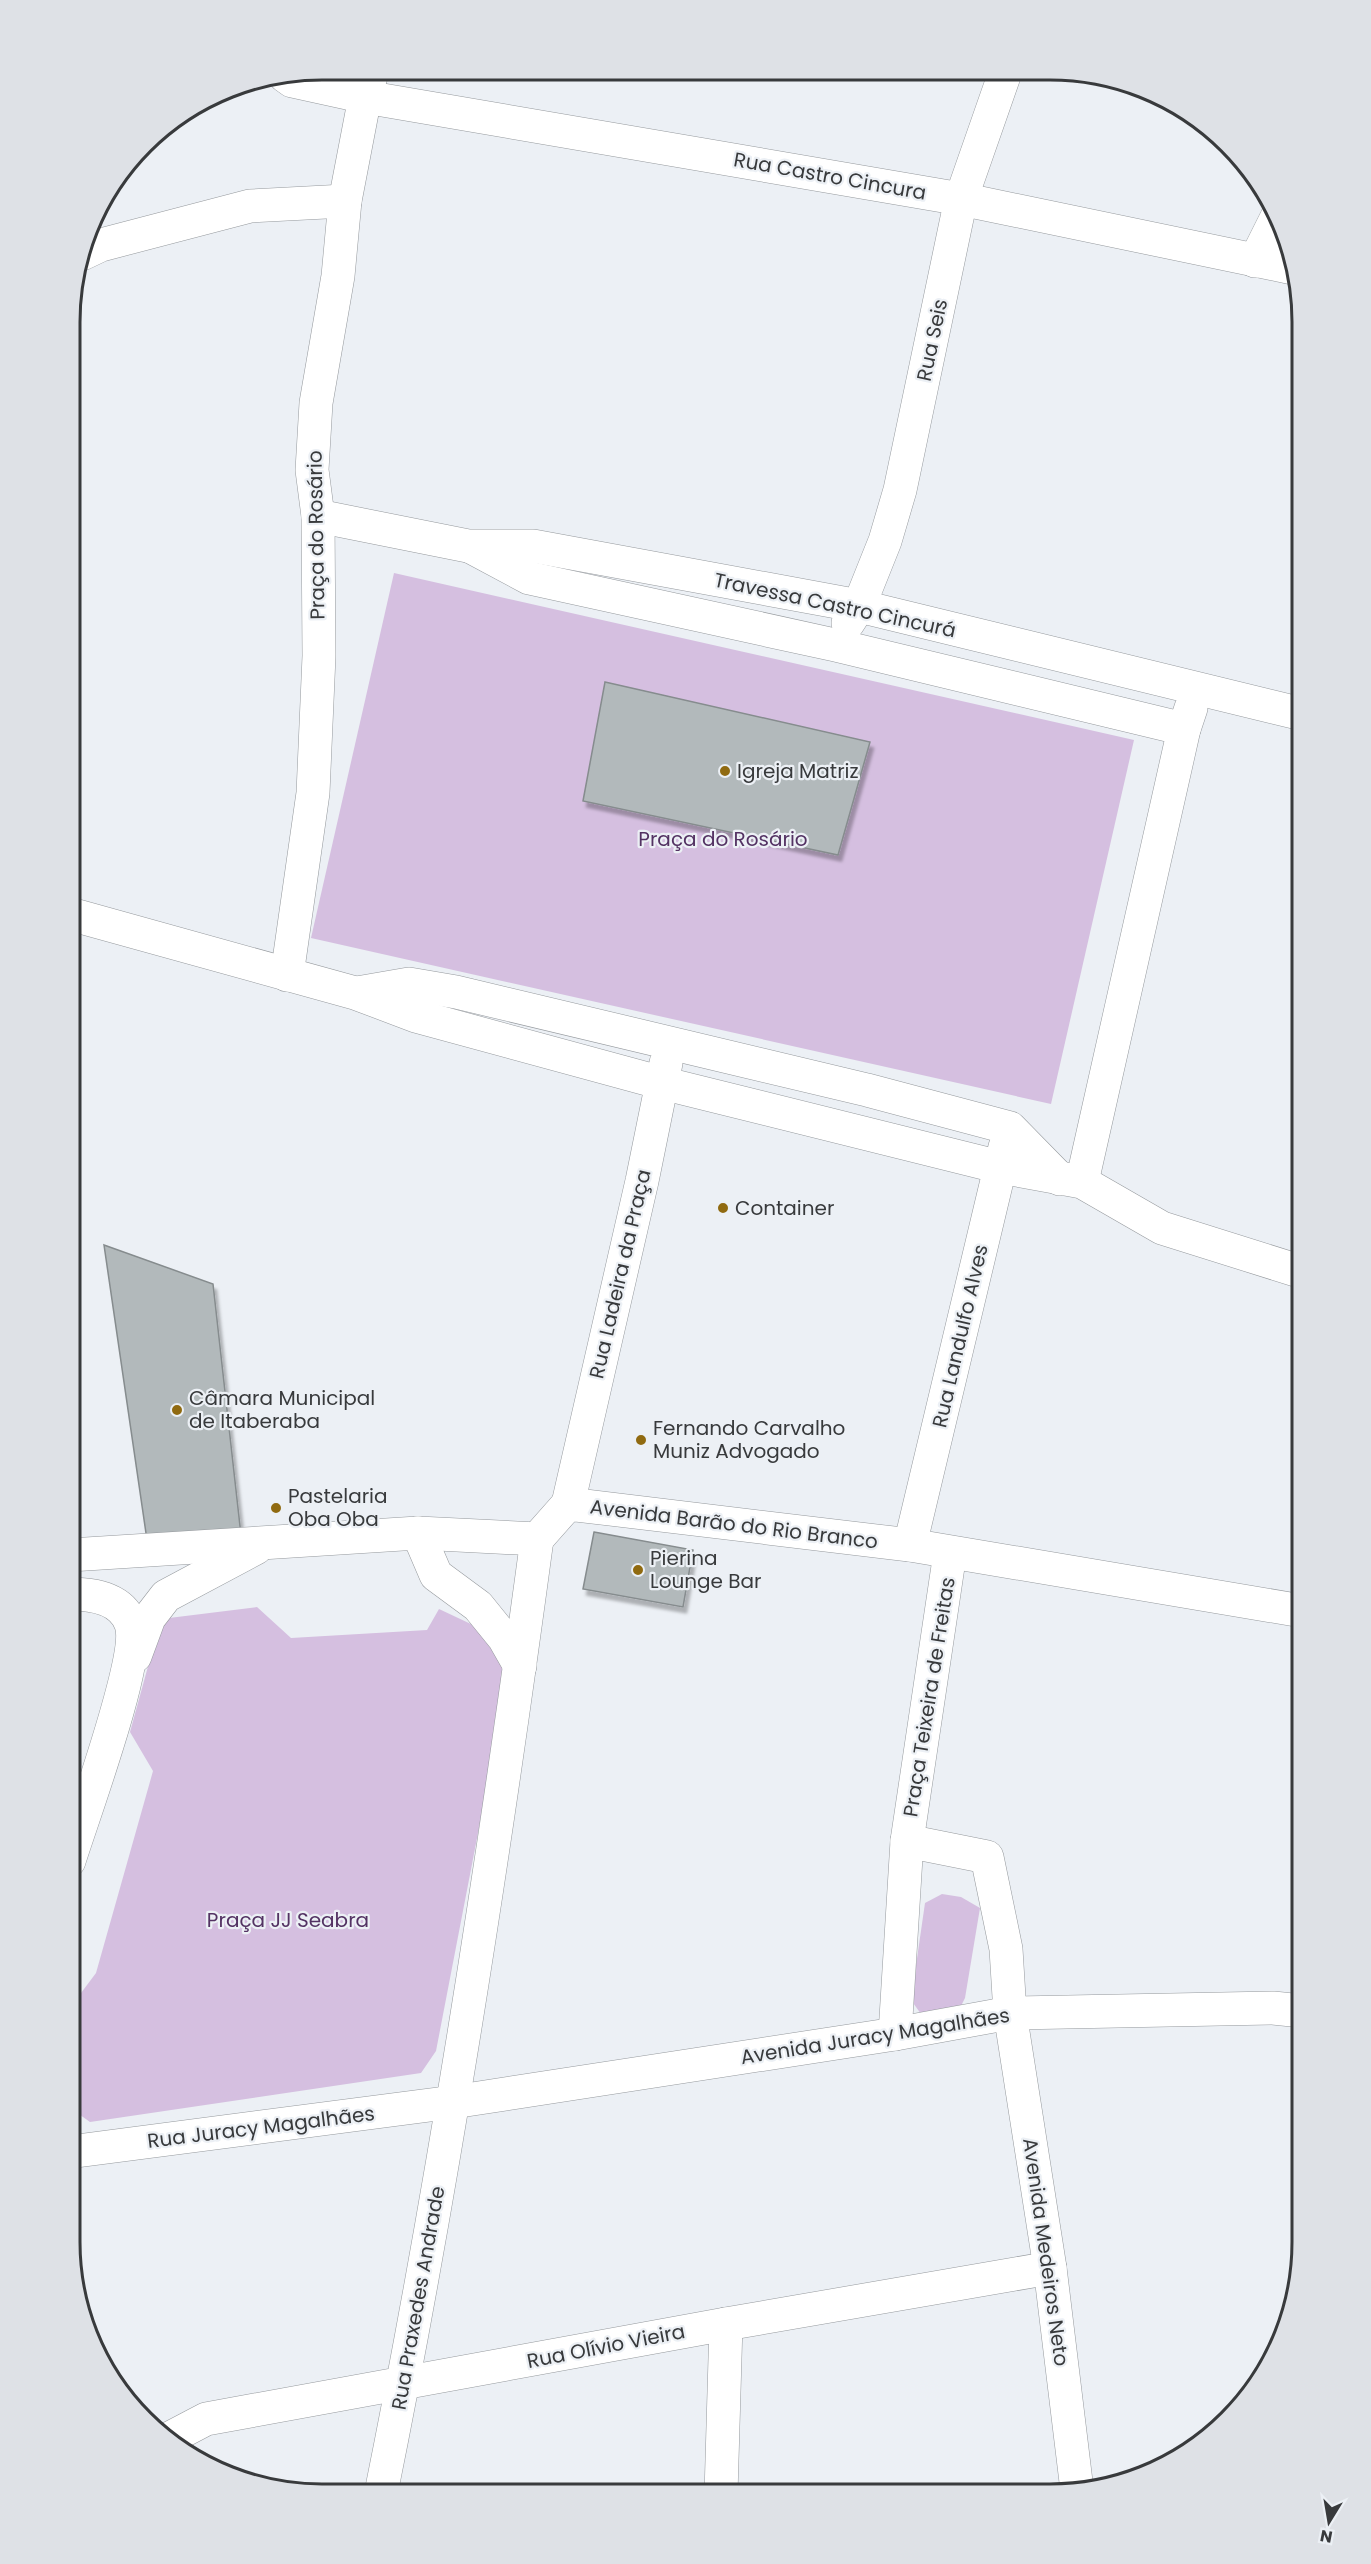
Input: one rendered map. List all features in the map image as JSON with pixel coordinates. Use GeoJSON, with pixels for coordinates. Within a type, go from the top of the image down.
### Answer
{"type":"FeatureCollection","features":[{"type":"Feature","properties":{"kind":"street","name":"Rua Seis"},"geometry":{"type":"LineString","coordinates":[[835,645],[859,606],[885,541],[900,490],[961,199],[1003,80]]}},
{"type":"Feature","properties":{"kind":"street","name":"Rua Castro Cincura"},"geometry":{"type":"LineString","coordinates":[[297,81],[369,83],[961,199],[1285,267]]}},
{"type":"Feature","properties":{"kind":"street","name":"Praça do Rosário"},"geometry":{"type":"LineString","coordinates":[[287,975],[313,793],[319,656],[318,516],[312,470],[316,403],[338,276],[345,201],[369,83]]}},
{"type":"Feature","properties":{"kind":"street"},"geometry":{"type":"LineString","coordinates":[[90,250],[101,245],[250,206],[345,201]]}},
{"type":"Feature","properties":{"kind":"street"},"geometry":{"type":"LineString","coordinates":[[1255,261],[1272,227]]}},
{"type":"Feature","properties":{"kind":"street","name":"Travessa Castro Cincurá"},"geometry":{"type":"LineString","coordinates":[[318,516],[468,546],[533,546],[859,606],[1292,712]]}},
{"type":"Feature","properties":{"kind":"street","name":"Travessa Castro Cincurá"},"geometry":{"type":"LineString","coordinates":[[468,546],[529,578],[835,645],[1184,729]]}},
{"type":"Feature","properties":{"kind":"street"},"geometry":{"type":"LineString","coordinates":[[1071,1181],[1184,729],[1198,689]]}},
{"type":"Feature","properties":{"kind":"street"},"geometry":{"type":"LineString","coordinates":[[80,917],[355,993],[416,1016],[662,1083],[1000,1167],[1071,1181]]}},
{"type":"Feature","properties":{"kind":"street"},"geometry":{"type":"LineString","coordinates":[[355,993],[409,984],[519,1006],[867,1090],[1010,1128],[1071,1181],[1162,1228],[1292,1269]]}},
{"type":"Feature","properties":{"kind":"street","name":"Rua Ladeira da Praça"},"geometry":{"type":"LineString","coordinates":[[568,1504],[670,1044]]}},
{"type":"Feature","properties":{"kind":"street","name":"Rua Landulfo Alves"},"geometry":{"type":"LineString","coordinates":[[910,1545],[1010,1128]]}},
{"type":"Feature","properties":{"kind":"street","name":"Avenida Barão do Rio Branco"},"geometry":{"type":"LineString","coordinates":[[537,1539],[568,1504],[910,1545],[1292,1609]]}},
{"type":"Feature","properties":{"kind":"street"},"geometry":{"type":"LineString","coordinates":[[418,1533],[436,1575],[478,1606],[504,1638],[520,1666]]}},
{"type":"Feature","properties":{"kind":"street"},"geometry":{"type":"LineString","coordinates":[[80,1555],[418,1533],[537,1539],[520,1666],[453,2102]]}},
{"type":"Feature","properties":{"kind":"street"},"geometry":{"type":"LineString","coordinates":[[80,1826],[127,1676],[149,1618],[166,1596],[262,1544]]}},
{"type":"Feature","properties":{"kind":"street","name":"Praça Teixeira de Freitas"},"geometry":{"type":"LineString","coordinates":[[895,2034],[907,1840],[951,1553]]}},
{"type":"Feature","properties":{"kind":"street"},"geometry":{"type":"LineString","coordinates":[[80,1594],[93,1594],[119,1606],[130,1623],[133,1640],[127,1676]]}},
{"type":"Feature","properties":{"kind":"street","name":"Praça Teixeira de Freitas"},"geometry":{"type":"LineString","coordinates":[[907,1840],[987,1857],[1006,1949],[1010,2013]]}},
{"type":"Feature","properties":{"kind":"street","name":"Avenida Juracy Magalhães"},"geometry":{"type":"LineString","coordinates":[[453,2102],[895,2034],[1010,2013],[1238,2008],[1292,2011]]}},
{"type":"Feature","properties":{"kind":"street","name":"Avenida Medeiros Neto"},"geometry":{"type":"LineString","coordinates":[[1010,2013],[1050,2268],[1076,2483]]}},
{"type":"Feature","properties":{"kind":"street","name":"Rua Juracy Magalhães"},"geometry":{"type":"LineString","coordinates":[[80,2151],[453,2102]]}},
{"type":"Feature","properties":{"kind":"street","name":"Rua Praxedes Andrade"},"geometry":{"type":"LineString","coordinates":[[383,2484],[453,2102]]}},
{"type":"Feature","properties":{"kind":"street","name":"Rua Olívio Vieira"},"geometry":{"type":"LineString","coordinates":[[175,2435],[206,2419],[726,2324],[1050,2268]]}},
{"type":"Feature","properties":{"kind":"street"},"geometry":{"type":"LineString","coordinates":[[721,2484],[726,2324]]}},
{"type":"Feature","properties":{"kind":"green space","name":"Praça do Rosário"},"geometry":{"type":"Polygon","coordinates":[[[394,573],[1134,740],[1051,1104],[311,938],[394,573]]]}},
{"type":"Feature","properties":{"kind":"green space","name":"Praça JJ Seabra"},"geometry":{"type":"Polygon","coordinates":[[[257,1607],[291,1638],[427,1630],[439,1609],[473,1625],[509,1672],[436,2051],[421,2073],[90,2122],[80,2115],[80,1994],[96,1973],[153,1771],[130,1732],[161,1619],[257,1607]]]}},
{"type":"Feature","properties":{"kind":"green space"},"geometry":{"type":"Polygon","coordinates":[[[942,1894],[961,1897],[980,1908],[965,1998],[956,2016],[921,2014],[911,2000],[925,1903],[942,1894]]]}},
{"type":"Feature","properties":{"kind":"building","name":"Igreja Matriz"},"geometry":{"type":"Polygon","coordinates":[[[605,682],[870,742],[838,855],[583,801],[605,682]]]}},
{"type":"Feature","properties":{"kind":"building","name":"Câmara Municipal de Itaberaba"},"geometry":{"type":"Polygon","coordinates":[[[104,1245],[213,1284],[241,1535],[147,1540],[104,1245]]]}},
{"type":"Feature","properties":{"kind":"building","name":"Pierina Lounge Bar"},"geometry":{"type":"Polygon","coordinates":[[[594,1532],[693,1550],[683,1607],[583,1589],[594,1532]]]}},
{"type":"Feature","properties":{"kind":"place","name":"Igreja Matriz"},"geometry":{"type":"Point","coordinates":[725,771]}},
{"type":"Feature","properties":{"kind":"place","name":"Container"},"geometry":{"type":"Point","coordinates":[723,1208]}},
{"type":"Feature","properties":{"kind":"place","name":"Câmara Municipal de Itaberaba"},"geometry":{"type":"Point","coordinates":[177,1410]}},
{"type":"Feature","properties":{"kind":"place","name":"Fernando Carvalho Muniz Advogado"},"geometry":{"type":"Point","coordinates":[641,1440]}},
{"type":"Feature","properties":{"kind":"place","name":"Pastelaria Oba Oba"},"geometry":{"type":"Point","coordinates":[276,1508]}},
{"type":"Feature","properties":{"kind":"place","name":"Pierina Lounge Bar"},"geometry":{"type":"Point","coordinates":[638,1570]}}]}
